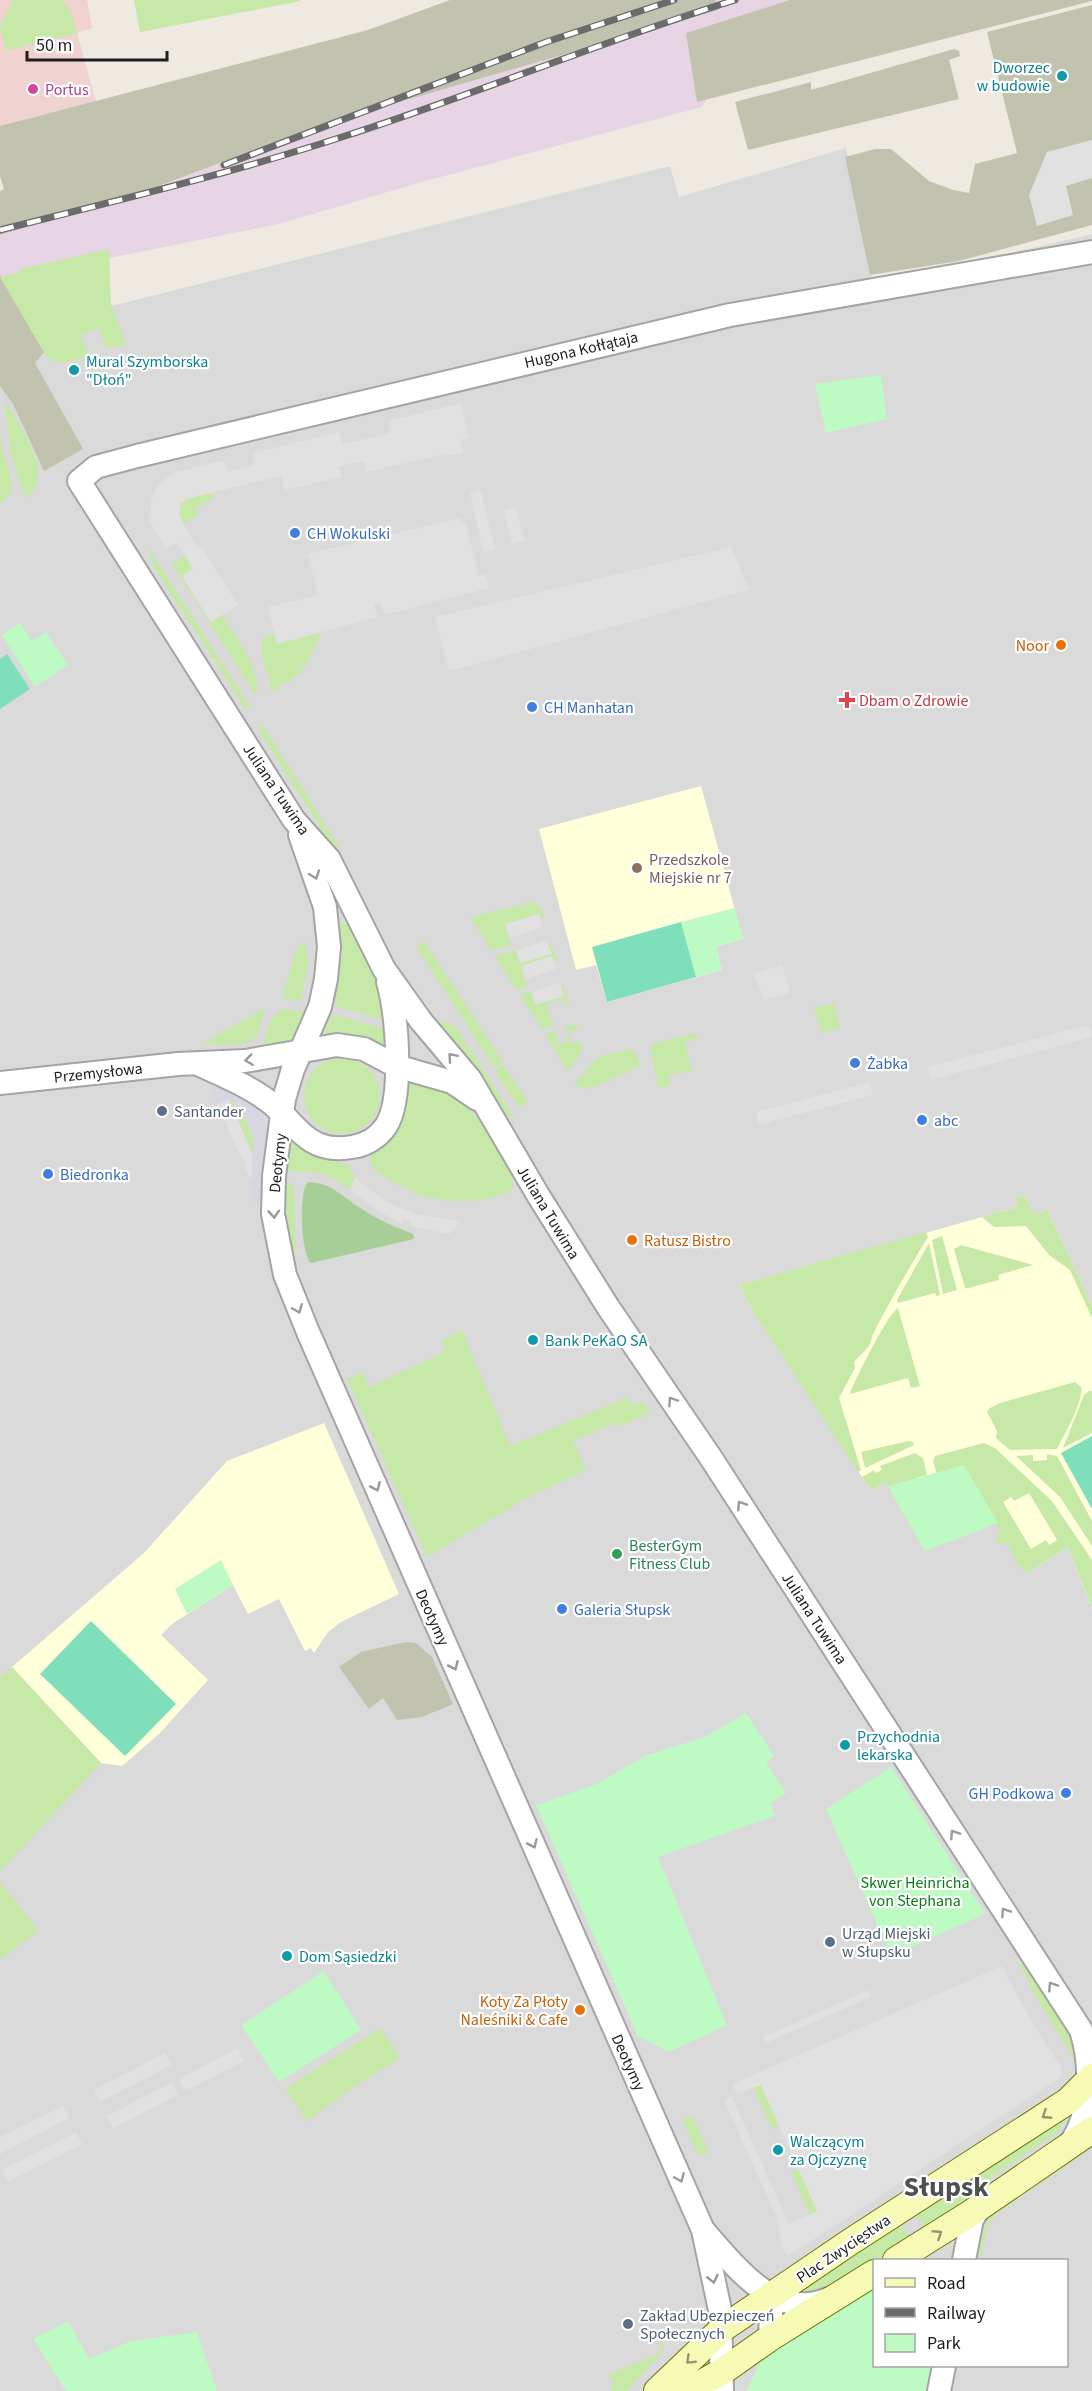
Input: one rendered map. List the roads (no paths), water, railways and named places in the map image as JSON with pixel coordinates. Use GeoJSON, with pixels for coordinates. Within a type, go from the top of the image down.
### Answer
{"type":"FeatureCollection","features":[{"type":"Feature","properties":{"kind":"main road","name":"Plac Zwycięstwa"},"geometry":{"type":"LineString","coordinates":[[722,2329],[1068,2101],[1091,2078]]}},
{"type":"Feature","properties":{"kind":"main road"},"geometry":{"type":"LineString","coordinates":[[898,2259],[981,2206],[1092,2130]]}},
{"type":"Feature","properties":{"kind":"main road","name":"Plac Zwycięstwa"},"geometry":{"type":"LineString","coordinates":[[687,2391],[722,2381],[770,2338],[873,2274]]}},
{"type":"Feature","properties":{"kind":"main road"},"geometry":{"type":"LineString","coordinates":[[657,2391],[722,2329]]}},
{"type":"Feature","properties":{"kind":"street","name":"Hugona Kołłątaja"},"geometry":{"type":"LineString","coordinates":[[79,481],[96,467],[137,456],[720,317],[1092,252]]}},
{"type":"Feature","properties":{"kind":"street","name":"Juliana Tuwima"},"geometry":{"type":"LineString","coordinates":[[79,481],[294,820],[328,859],[384,969],[421,1021],[470,1079],[538,1195],[608,1307],[711,1458],[1086,2034]]}},
{"type":"Feature","properties":{"kind":"street"},"geometry":{"type":"LineString","coordinates":[[294,820],[320,890],[328,926],[328,956],[324,992],[312,1029],[287,1085],[282,1115],[303,1135],[318,1145],[332,1149],[361,1145],[379,1135],[391,1115],[396,1092],[395,1014],[384,969]]}},
{"type":"Feature","properties":{"kind":"street"},"geometry":{"type":"LineString","coordinates":[[301,1052],[337,1045],[351,1046],[372,1053],[396,1066],[452,1082],[485,1104]]}},
{"type":"Feature","properties":{"kind":"street","name":"Przemysłowa"},"geometry":{"type":"LineString","coordinates":[[0,1083],[178,1064],[245,1061],[301,1052]]}},
{"type":"Feature","properties":{"kind":"street","name":"Przemysłowa"},"geometry":{"type":"LineString","coordinates":[[197,1064],[245,1087],[272,1104],[282,1115]]}},
{"type":"Feature","properties":{"kind":"street","name":"Deotymy"},"geometry":{"type":"LineString","coordinates":[[282,1115],[274,1176],[273,1214],[279,1253],[290,1288],[649,2106]]}},
{"type":"Feature","properties":{"kind":"street"},"geometry":{"type":"LineString","coordinates":[[1069,2145],[1076,2137],[1083,2122],[1091,2078],[1086,2034]]}},
{"type":"Feature","properties":{"kind":"street","name":"Plac Zwycięstwa"},"geometry":{"type":"LineString","coordinates":[[649,2106],[703,2230],[722,2329]]}},
{"type":"Feature","properties":{"kind":"street"},"geometry":{"type":"LineString","coordinates":[[964,2259],[972,2219],[981,2206]]}},
{"type":"Feature","properties":{"kind":"street","name":"Plac Zwycięstwa"},"geometry":{"type":"LineString","coordinates":[[703,2230],[738,2270],[772,2295],[800,2305],[821,2302],[835,2296]]}},
{"type":"Feature","properties":{"kind":"street"},"geometry":{"type":"LineString","coordinates":[[770,2338],[772,2295]]}},
{"type":"Feature","properties":{"kind":"street"},"geometry":{"type":"LineString","coordinates":[[722,2329],[722,2381]]}},
{"type":"Feature","properties":{"kind":"street"},"geometry":{"type":"LineString","coordinates":[[939,2391],[944,2367]]}},
{"type":"Feature","properties":{"kind":"railway"},"geometry":{"type":"LineString","coordinates":[[224,165],[546,42],[674,0]]}},
{"type":"Feature","properties":{"kind":"railway"},"geometry":{"type":"LineString","coordinates":[[0,230],[174,186],[302,149],[394,120],[735,0]]}},
{"type":"Feature","properties":{"kind":"place","name":"Dworzec w budowie"},"geometry":{"type":"Point","coordinates":[1062,76]}},
{"type":"Feature","properties":{"kind":"place","name":"Portus"},"geometry":{"type":"Point","coordinates":[33,89]}},
{"type":"Feature","properties":{"kind":"place","name":"Mural Szymborska \"Dłoń\""},"geometry":{"type":"Point","coordinates":[74,370]}},
{"type":"Feature","properties":{"kind":"place","name":"CH Wokulski"},"geometry":{"type":"Point","coordinates":[295,533]}},
{"type":"Feature","properties":{"kind":"place","name":"Noor"},"geometry":{"type":"Point","coordinates":[1061,645]}},
{"type":"Feature","properties":{"kind":"place","name":"Dbam o Zdrowie"},"geometry":{"type":"Point","coordinates":[847,700]}},
{"type":"Feature","properties":{"kind":"place","name":"CH Manhatan"},"geometry":{"type":"Point","coordinates":[532,707]}},
{"type":"Feature","properties":{"kind":"place","name":"Przedszkole Miejskie nr 7"},"geometry":{"type":"Point","coordinates":[637,868]}},
{"type":"Feature","properties":{"kind":"place","name":"Żabka"},"geometry":{"type":"Point","coordinates":[855,1063]}},
{"type":"Feature","properties":{"kind":"place","name":"Santander"},"geometry":{"type":"Point","coordinates":[162,1111]}},
{"type":"Feature","properties":{"kind":"place","name":"abc"},"geometry":{"type":"Point","coordinates":[922,1120]}},
{"type":"Feature","properties":{"kind":"place","name":"Biedronka"},"geometry":{"type":"Point","coordinates":[48,1174]}},
{"type":"Feature","properties":{"kind":"place","name":"Ratusz Bistro"},"geometry":{"type":"Point","coordinates":[632,1240]}},
{"type":"Feature","properties":{"kind":"place","name":"Bank PeKaO SA"},"geometry":{"type":"Point","coordinates":[533,1340]}},
{"type":"Feature","properties":{"kind":"place","name":"BesterGym Fitness Club"},"geometry":{"type":"Point","coordinates":[617,1554]}},
{"type":"Feature","properties":{"kind":"place","name":"Galeria Słupsk"},"geometry":{"type":"Point","coordinates":[562,1609]}},
{"type":"Feature","properties":{"kind":"place","name":"Przychodnia lekarska"},"geometry":{"type":"Point","coordinates":[845,1745]}},
{"type":"Feature","properties":{"kind":"place","name":"GH Podkowa"},"geometry":{"type":"Point","coordinates":[1066,1793]}},
{"type":"Feature","properties":{"kind":"place","name":"Urząd Miejski w Słupsku"},"geometry":{"type":"Point","coordinates":[830,1942]}},
{"type":"Feature","properties":{"kind":"place","name":"Dom Sąsiedzki"},"geometry":{"type":"Point","coordinates":[287,1956]}},
{"type":"Feature","properties":{"kind":"place","name":"Koty Za Płoty Naleśniki & Cafe"},"geometry":{"type":"Point","coordinates":[580,2010]}},
{"type":"Feature","properties":{"kind":"place","name":"Walczącym za Ojczyznę"},"geometry":{"type":"Point","coordinates":[778,2150]}},
{"type":"Feature","properties":{"kind":"place","name":"Zakład Ubezpieczeń Społecznych"},"geometry":{"type":"Point","coordinates":[628,2324]}},
{"type":"Feature","properties":{"kind":"district","name":"Słupsk"},"geometry":{"type":"Point","coordinates":[946,2186]}},
{"type":"Feature","properties":{"kind":"park label","name":"Skwer Heinricha von Stephana"},"geometry":{"type":"Point","coordinates":[915,1891]}}]}
